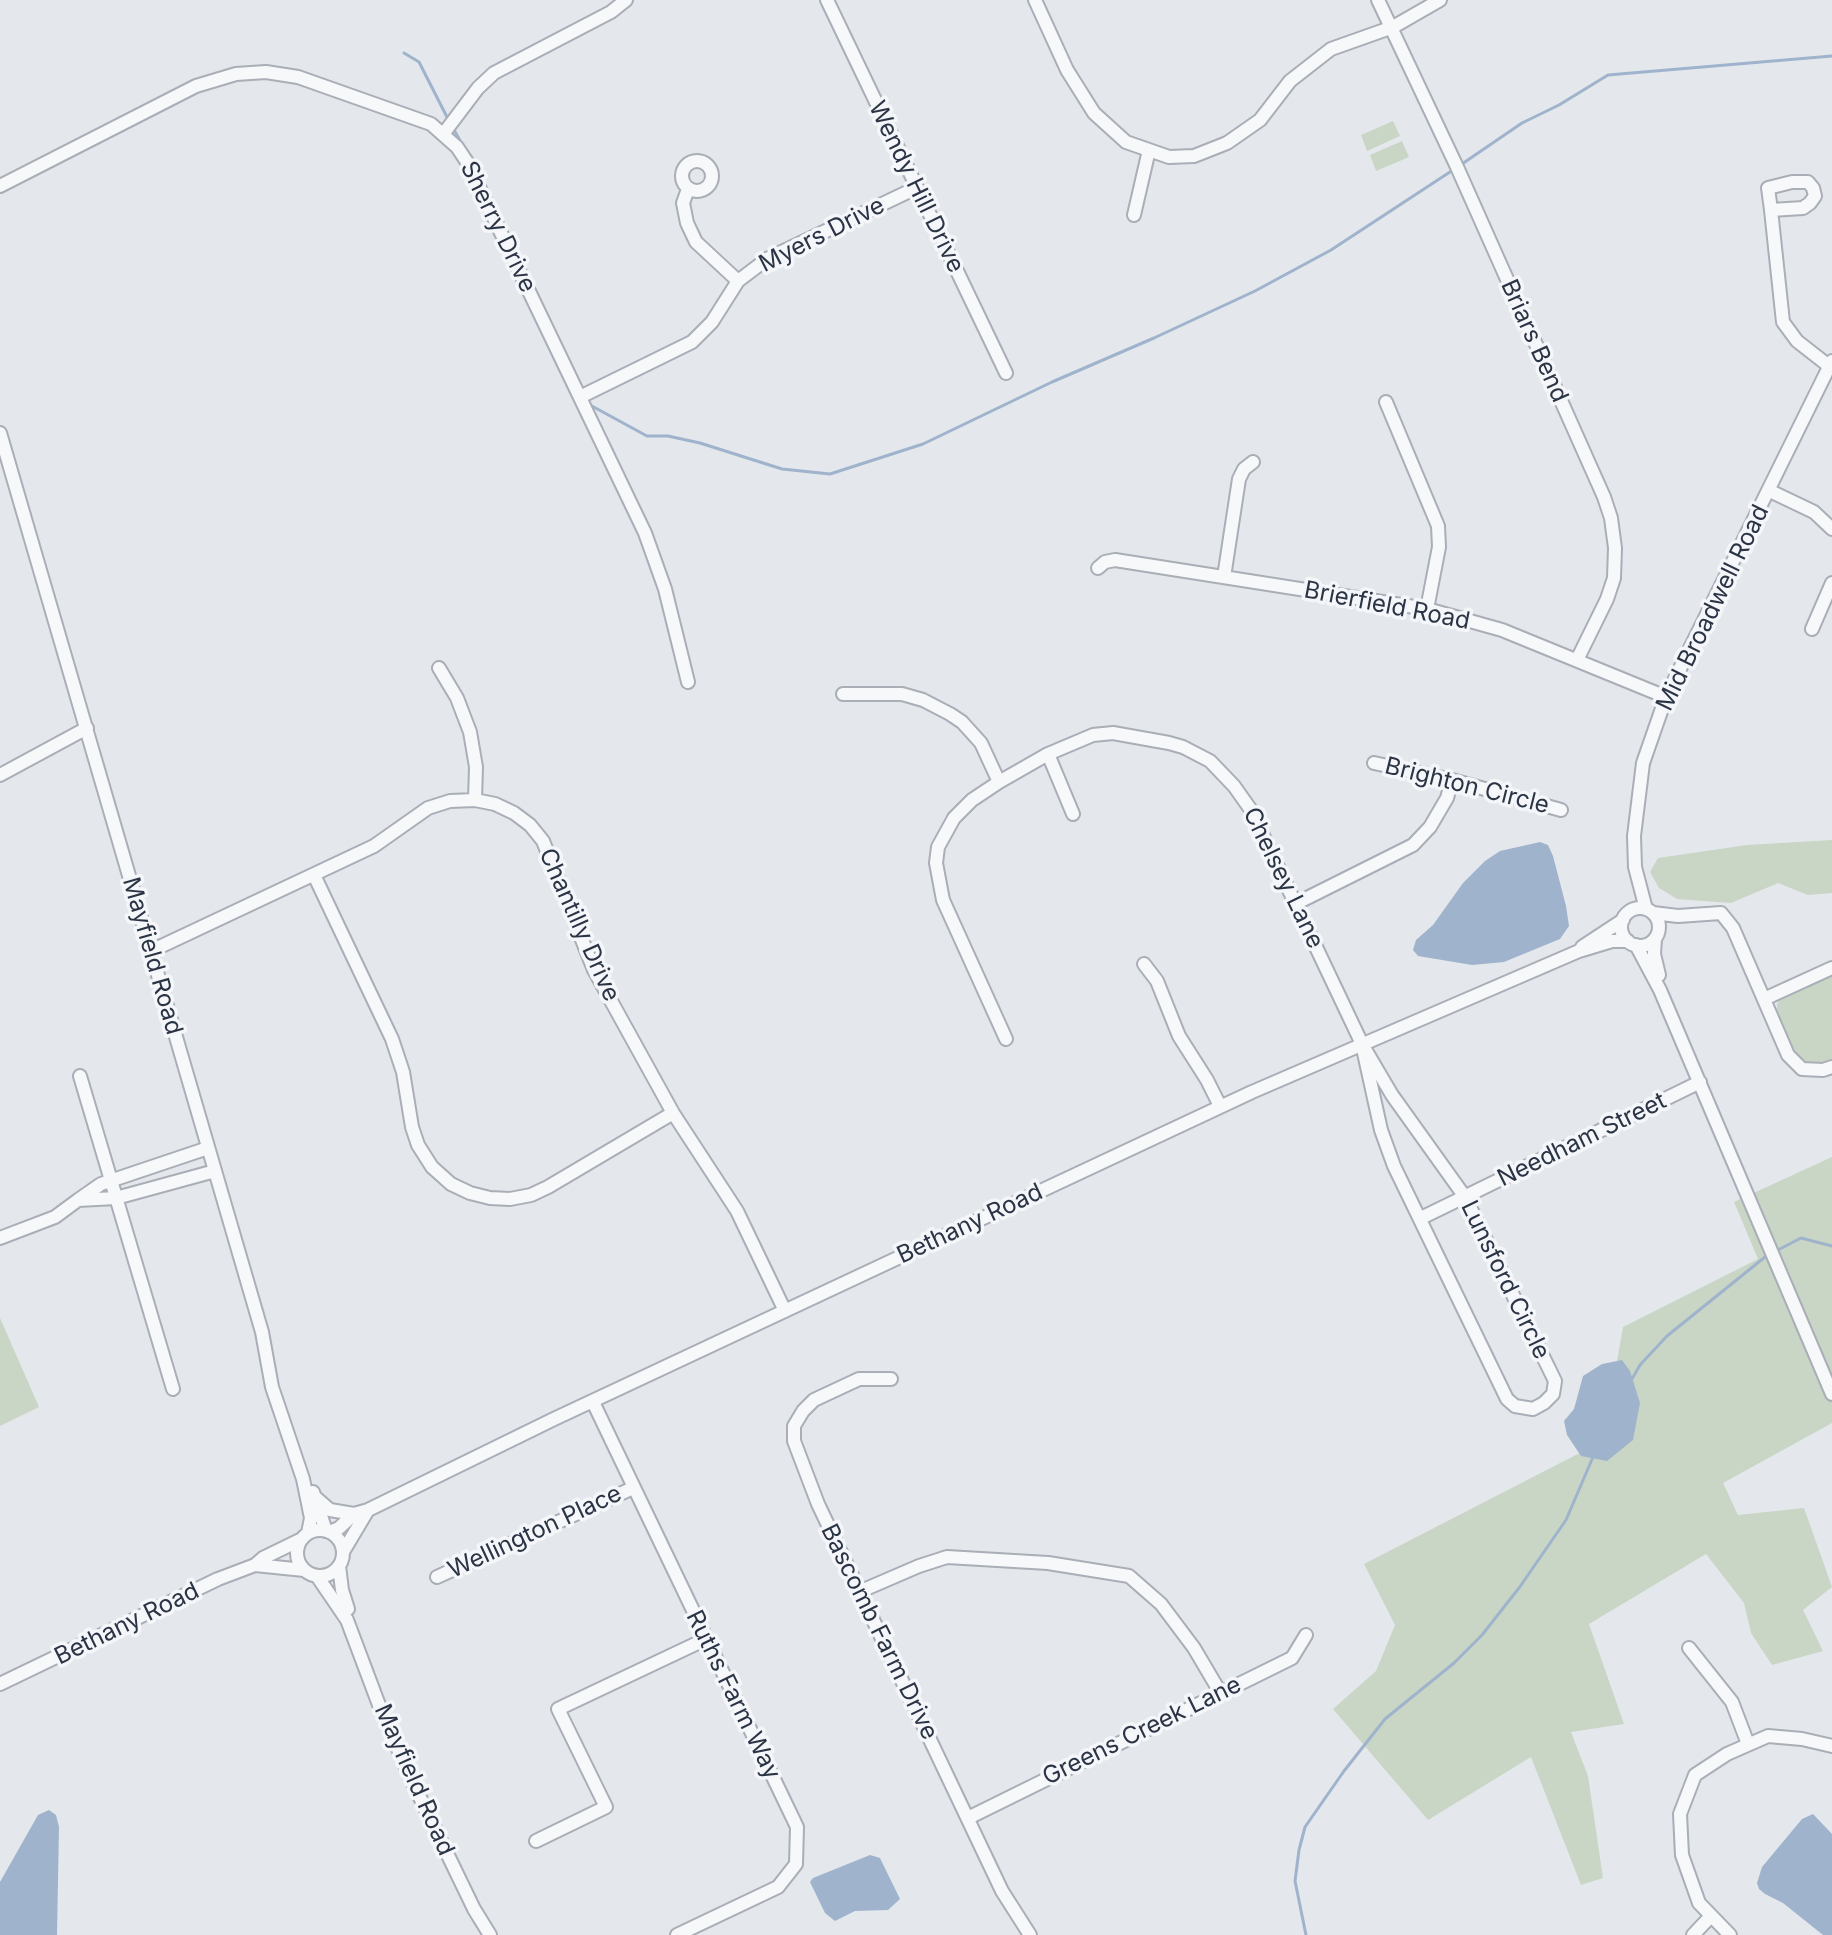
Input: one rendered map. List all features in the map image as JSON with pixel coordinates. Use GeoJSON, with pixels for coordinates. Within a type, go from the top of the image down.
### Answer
{"type":"FeatureCollection","features":[{"type":"Feature","properties":{"kind":"street"},"geometry":{"type":"LineString","coordinates":[[444,133],[478,88],[494,73],[611,12],[626,0]]}},
{"type":"Feature","properties":{"kind":"street","name":"Wendy Hill Drive"},"geometry":{"type":"LineString","coordinates":[[827,0],[1006,373]]}},
{"type":"Feature","properties":{"kind":"street"},"geometry":{"type":"LineString","coordinates":[[1035,0],[1067,70],[1094,113],[1126,142],[1169,157],[1194,156],[1227,143],[1260,120],[1290,81],[1331,49],[1393,27],[1440,0]]}},
{"type":"Feature","properties":{"kind":"street","name":"Briars Bend"},"geometry":{"type":"LineString","coordinates":[[1378,0],[1393,27],[1611,518],[1615,548],[1614,578],[1577,660]]}},
{"type":"Feature","properties":{"kind":"street","name":"Sherry Drive"},"geometry":{"type":"LineString","coordinates":[[0,186],[196,86],[236,74],[266,72],[298,77],[416,116],[444,133],[467,162],[654,555],[688,682]]}},
{"type":"Feature","properties":{"kind":"street"},"geometry":{"type":"LineString","coordinates":[[1134,215],[1149,150]]}},
{"type":"Feature","properties":{"kind":"street","name":"Myers Drive"},"geometry":{"type":"LineString","coordinates":[[580,397],[692,342],[712,322],[738,281],[767,259],[916,188]]}},
{"type":"Feature","properties":{"kind":"street"},"geometry":{"type":"LineString","coordinates":[[688,189],[683,203],[687,223],[696,242],[738,281]]}},
{"type":"Feature","properties":{"kind":"street"},"geometry":{"type":"LineString","coordinates":[[1771,210],[1783,322],[1797,341],[1831,364]]}},
{"type":"Feature","properties":{"kind":"street","name":"Mid Broadwell Road"},"geometry":{"type":"LineString","coordinates":[[1626,916],[1635,867],[1634,836],[1643,763],[1666,697],[1831,364]]}},
{"type":"Feature","properties":{"kind":"street"},"geometry":{"type":"LineString","coordinates":[[1386,402],[1438,526],[1439,547],[1427,609]]}},
{"type":"Feature","properties":{"kind":"street","name":"Mayfield Road"},"geometry":{"type":"LineString","coordinates":[[0,433],[262,1332],[272,1387],[303,1479],[311,1518],[304,1537]]}},
{"type":"Feature","properties":{"kind":"street"},"geometry":{"type":"LineString","coordinates":[[1224,577],[1239,479],[1244,469],[1253,462]]}},
{"type":"Feature","properties":{"kind":"street"},"geometry":{"type":"LineString","coordinates":[[1770,491],[1814,512],[1832,529]]}},
{"type":"Feature","properties":{"kind":"street","name":"Brierfield Road"},"geometry":{"type":"LineString","coordinates":[[1098,568],[1105,562],[1115,560],[1427,609],[1502,630],[1666,697]]}},
{"type":"Feature","properties":{"kind":"street"},"geometry":{"type":"LineString","coordinates":[[1812,629],[1832,583]]}},
{"type":"Feature","properties":{"kind":"street"},"geometry":{"type":"LineString","coordinates":[[439,668],[457,698],[470,732],[476,767],[475,800]]}},
{"type":"Feature","properties":{"kind":"street"},"geometry":{"type":"LineString","coordinates":[[843,694],[902,694],[923,700],[950,714],[981,743],[999,782]]}},
{"type":"Feature","properties":{"kind":"street"},"geometry":{"type":"LineString","coordinates":[[0,775],[87,728]]}},
{"type":"Feature","properties":{"kind":"street","name":"Chelsey Lane"},"geometry":{"type":"LineString","coordinates":[[1006,1039],[943,900],[936,863],[938,847],[954,818],[972,800],[999,782],[1048,754],[1093,735],[1113,733],[1169,743],[1197,753],[1221,771],[1243,798],[1297,903],[1362,1044]]}},
{"type":"Feature","properties":{"kind":"street"},"geometry":{"type":"LineString","coordinates":[[1048,754],[1073,814]]}},
{"type":"Feature","properties":{"kind":"street","name":"Brighton Circle"},"geometry":{"type":"LineString","coordinates":[[1374,763],[1452,780],[1561,810]]}},
{"type":"Feature","properties":{"kind":"street"},"geometry":{"type":"LineString","coordinates":[[1297,903],[1413,845],[1430,827],[1447,798],[1452,780]]}},
{"type":"Feature","properties":{"kind":"street","name":"Chantilly Drive"},"geometry":{"type":"LineString","coordinates":[[151,951],[374,846],[428,808],[450,801],[475,800],[495,804],[514,813],[530,825],[543,841],[594,970],[673,1113],[737,1211],[785,1311]]}},
{"type":"Feature","properties":{"kind":"street","name":"Mid Broadwell Road"},"geometry":{"type":"LineString","coordinates":[[1635,867],[1650,911]]}},
{"type":"Feature","properties":{"kind":"street"},"geometry":{"type":"LineString","coordinates":[[314,875],[392,1039],[403,1072],[418,1145],[432,1167],[451,1184],[490,1198],[510,1199],[531,1195],[673,1113]]}},
{"type":"Feature","properties":{"kind":"street"},"geometry":{"type":"LineString","coordinates":[[1832,1067],[1802,1069],[1788,1055],[1733,928],[1721,913],[1678,916],[1639,908],[1626,916],[1622,930],[1660,990],[1832,1394]]}},
{"type":"Feature","properties":{"kind":"street"},"geometry":{"type":"LineString","coordinates":[[1650,911],[1658,921],[1654,954],[1660,990]]}},
{"type":"Feature","properties":{"kind":"street","name":"Bethany Road"},"geometry":{"type":"LineString","coordinates":[[1579,951],[1626,916]]}},
{"type":"Feature","properties":{"kind":"street"},"geometry":{"type":"LineString","coordinates":[[1632,943],[1645,945],[1678,916]]}},
{"type":"Feature","properties":{"kind":"street","name":"Bethany Road"},"geometry":{"type":"LineString","coordinates":[[328,1531],[339,1528],[354,1514],[1220,1106],[1579,951],[1612,941],[1632,943]]}},
{"type":"Feature","properties":{"kind":"street"},"geometry":{"type":"LineString","coordinates":[[1144,964],[1157,981],[1179,1036],[1220,1106]]}},
{"type":"Feature","properties":{"kind":"street"},"geometry":{"type":"LineString","coordinates":[[1764,999],[1832,968]]}},
{"type":"Feature","properties":{"kind":"street","name":"Lunsford Circle"},"geometry":{"type":"LineString","coordinates":[[1362,1044],[1411,1124],[1465,1197],[1555,1381],[1553,1394],[1533,1409],[1515,1406],[1507,1399],[1394,1166],[1381,1130],[1362,1044]]}},
{"type":"Feature","properties":{"kind":"street"},"geometry":{"type":"LineString","coordinates":[[80,1076],[173,1389]]}},
{"type":"Feature","properties":{"kind":"street","name":"Needham Street"},"geometry":{"type":"LineString","coordinates":[[1421,1218],[1700,1082]]}},
{"type":"Feature","properties":{"kind":"street"},"geometry":{"type":"LineString","coordinates":[[0,1238],[47,1221],[101,1184],[208,1148]]}},
{"type":"Feature","properties":{"kind":"street"},"geometry":{"type":"LineString","coordinates":[[78,1200],[116,1198],[215,1171]]}},
{"type":"Feature","properties":{"kind":"street","name":"Bascomb Farm Drive"},"geometry":{"type":"LineString","coordinates":[[891,1379],[859,1379],[814,1400],[794,1426],[794,1441],[818,1504],[1007,1902],[1030,1935]]}},
{"type":"Feature","properties":{"kind":"street","name":"Ruths Farm Way"},"geometry":{"type":"LineString","coordinates":[[593,1402],[797,1827],[796,1864],[778,1887],[677,1935]]}},
{"type":"Feature","properties":{"kind":"street","name":"Mayfield Road"},"geometry":{"type":"LineString","coordinates":[[303,1479],[308,1482],[328,1531]]}},
{"type":"Feature","properties":{"kind":"street","name":"Wellington Place"},"geometry":{"type":"LineString","coordinates":[[437,1577],[633,1488]]}},
{"type":"Feature","properties":{"kind":"street"},"geometry":{"type":"LineString","coordinates":[[315,1497],[330,1510],[354,1514]]}},
{"type":"Feature","properties":{"kind":"street"},"geometry":{"type":"LineString","coordinates":[[343,1552],[339,1540],[328,1531],[304,1537],[296,1554],[304,1570],[317,1576],[329,1575],[339,1566],[343,1552],[368,1510]]}},
{"type":"Feature","properties":{"kind":"street","name":"Bethany Road"},"geometry":{"type":"LineString","coordinates":[[0,1684],[218,1579],[255,1565],[304,1537]]}},
{"type":"Feature","properties":{"kind":"street"},"geometry":{"type":"LineString","coordinates":[[861,1591],[947,1557],[1048,1563],[1129,1576],[1161,1604],[1194,1648],[1220,1692]]}},
{"type":"Feature","properties":{"kind":"street","name":"Bethany Road"},"geometry":{"type":"LineString","coordinates":[[255,1565],[304,1570]]}},
{"type":"Feature","properties":{"kind":"street","name":"Mayfield Road"},"geometry":{"type":"LineString","coordinates":[[339,1566],[347,1620]]}},
{"type":"Feature","properties":{"kind":"street","name":"Mayfield Road"},"geometry":{"type":"LineString","coordinates":[[317,1576],[347,1620],[382,1713],[414,1785],[474,1909],[490,1935]]}},
{"type":"Feature","properties":{"kind":"street","name":"Greens Creek Lane"},"geometry":{"type":"LineString","coordinates":[[968,1818],[1292,1658],[1306,1635]]}},
{"type":"Feature","properties":{"kind":"street"},"geometry":{"type":"LineString","coordinates":[[536,1841],[606,1807],[558,1709],[706,1639]]}},
{"type":"Feature","properties":{"kind":"street"},"geometry":{"type":"LineString","coordinates":[[1689,1648],[1732,1702],[1748,1744]]}},
{"type":"Feature","properties":{"kind":"street"},"geometry":{"type":"LineString","coordinates":[[1730,1935],[1699,1903],[1682,1855],[1680,1814],[1695,1775],[1727,1754],[1768,1736],[1832,1746]]}},
{"type":"Feature","properties":{"kind":"street"},"geometry":{"type":"LineString","coordinates":[[1693,1935],[1711,1916]]}},
{"type":"Feature","properties":{"kind":"green space"},"geometry":{"type":"Polygon","coordinates":[[[1393,121],[1400,136],[1367,151],[1361,135],[1393,121]]]}},
{"type":"Feature","properties":{"kind":"green space"},"geometry":{"type":"Polygon","coordinates":[[[1402,141],[1409,157],[1376,171],[1370,155],[1402,141]]]}},
{"type":"Feature","properties":{"kind":"green space"},"geometry":{"type":"Polygon","coordinates":[[[1832,840],[1832,893],[1808,895],[1778,883],[1731,903],[1677,899],[1659,888],[1650,872],[1658,858],[1747,845],[1832,840]]]}},
{"type":"Feature","properties":{"kind":"green space"},"geometry":{"type":"Polygon","coordinates":[[[1832,976],[1832,1061],[1807,1064],[1791,1046],[1777,1015],[1777,1004],[1780,999],[1832,976]]]}},
{"type":"Feature","properties":{"kind":"green space"},"geometry":{"type":"Polygon","coordinates":[[[1832,1157],[1832,1423],[1723,1483],[1738,1515],[1804,1508],[1832,1587],[1803,1610],[1823,1651],[1772,1665],[1751,1633],[1744,1603],[1706,1554],[1589,1624],[1624,1724],[1571,1732],[1588,1776],[1603,1878],[1581,1885],[1531,1757],[1428,1820],[1333,1709],[1376,1671],[1395,1625],[1364,1564],[1603,1441],[1623,1327],[1758,1259],[1734,1202],[1832,1157]]]}},
{"type":"Feature","properties":{"kind":"green space"},"geometry":{"type":"Polygon","coordinates":[[[0,1318],[39,1407],[0,1426],[0,1318]]]}},
{"type":"Feature","properties":{"kind":"water"},"geometry":{"type":"Polygon","coordinates":[[[1540,842],[1548,845],[1553,856],[1566,906],[1569,926],[1560,939],[1504,962],[1472,965],[1418,956],[1413,950],[1416,940],[1433,925],[1463,883],[1485,861],[1500,851],[1540,842]]]}},
{"type":"Feature","properties":{"kind":"water"},"geometry":{"type":"Polygon","coordinates":[[[1622,1360],[1630,1371],[1640,1403],[1633,1440],[1607,1461],[1581,1456],[1567,1435],[1564,1421],[1574,1409],[1583,1376],[1602,1364],[1622,1360]]]}},
{"type":"Feature","properties":{"kind":"water"},"geometry":{"type":"Polygon","coordinates":[[[49,1810],[56,1815],[59,1827],[57,1935],[0,1935],[0,1882],[38,1815],[49,1810]]]}},
{"type":"Feature","properties":{"kind":"water"},"geometry":{"type":"Polygon","coordinates":[[[1813,1814],[1832,1834],[1832,1935],[1823,1935],[1783,1903],[1765,1894],[1757,1883],[1762,1867],[1802,1819],[1813,1814]]]}},
{"type":"Feature","properties":{"kind":"water"},"geometry":{"type":"Polygon","coordinates":[[[870,1855],[880,1858],[900,1899],[888,1910],[855,1911],[835,1921],[825,1913],[810,1882],[813,1878],[870,1855]]]}},
{"type":"Feature","properties":{"kind":"waterway"},"geometry":{"type":"LineString","coordinates":[[404,53],[419,62],[449,121]]}},
{"type":"Feature","properties":{"kind":"waterway"},"geometry":{"type":"LineString","coordinates":[[1459,166],[1522,123],[1608,75],[1832,56]]}},
{"type":"Feature","properties":{"kind":"waterway"},"geometry":{"type":"LineString","coordinates":[[453,128],[463,146]]}},
{"type":"Feature","properties":{"kind":"waterway"},"geometry":{"type":"LineString","coordinates":[[471,159],[481,177]]}},
{"type":"Feature","properties":{"kind":"waterway"},"geometry":{"type":"LineString","coordinates":[[590,405],[647,436],[668,436],[700,443],[782,469],[830,474],[923,444],[1255,291],[1331,250],[1453,170]]}},
{"type":"Feature","properties":{"kind":"waterway"},"geometry":{"type":"LineString","coordinates":[[532,311],[561,372]]}},
{"type":"Feature","properties":{"kind":"waterway"},"geometry":{"type":"LineString","coordinates":[[1776,1251],[1801,1238],[1832,1246]]}},
{"type":"Feature","properties":{"kind":"waterway"},"geometry":{"type":"LineString","coordinates":[[1632,1379],[1640,1365],[1667,1336],[1765,1257]]}},
{"type":"Feature","properties":{"kind":"waterway"},"geometry":{"type":"LineString","coordinates":[[1306,1935],[1295,1881],[1305,1827],[1385,1719],[1454,1663],[1482,1635],[1519,1588],[1566,1520],[1593,1457]]}}]}
